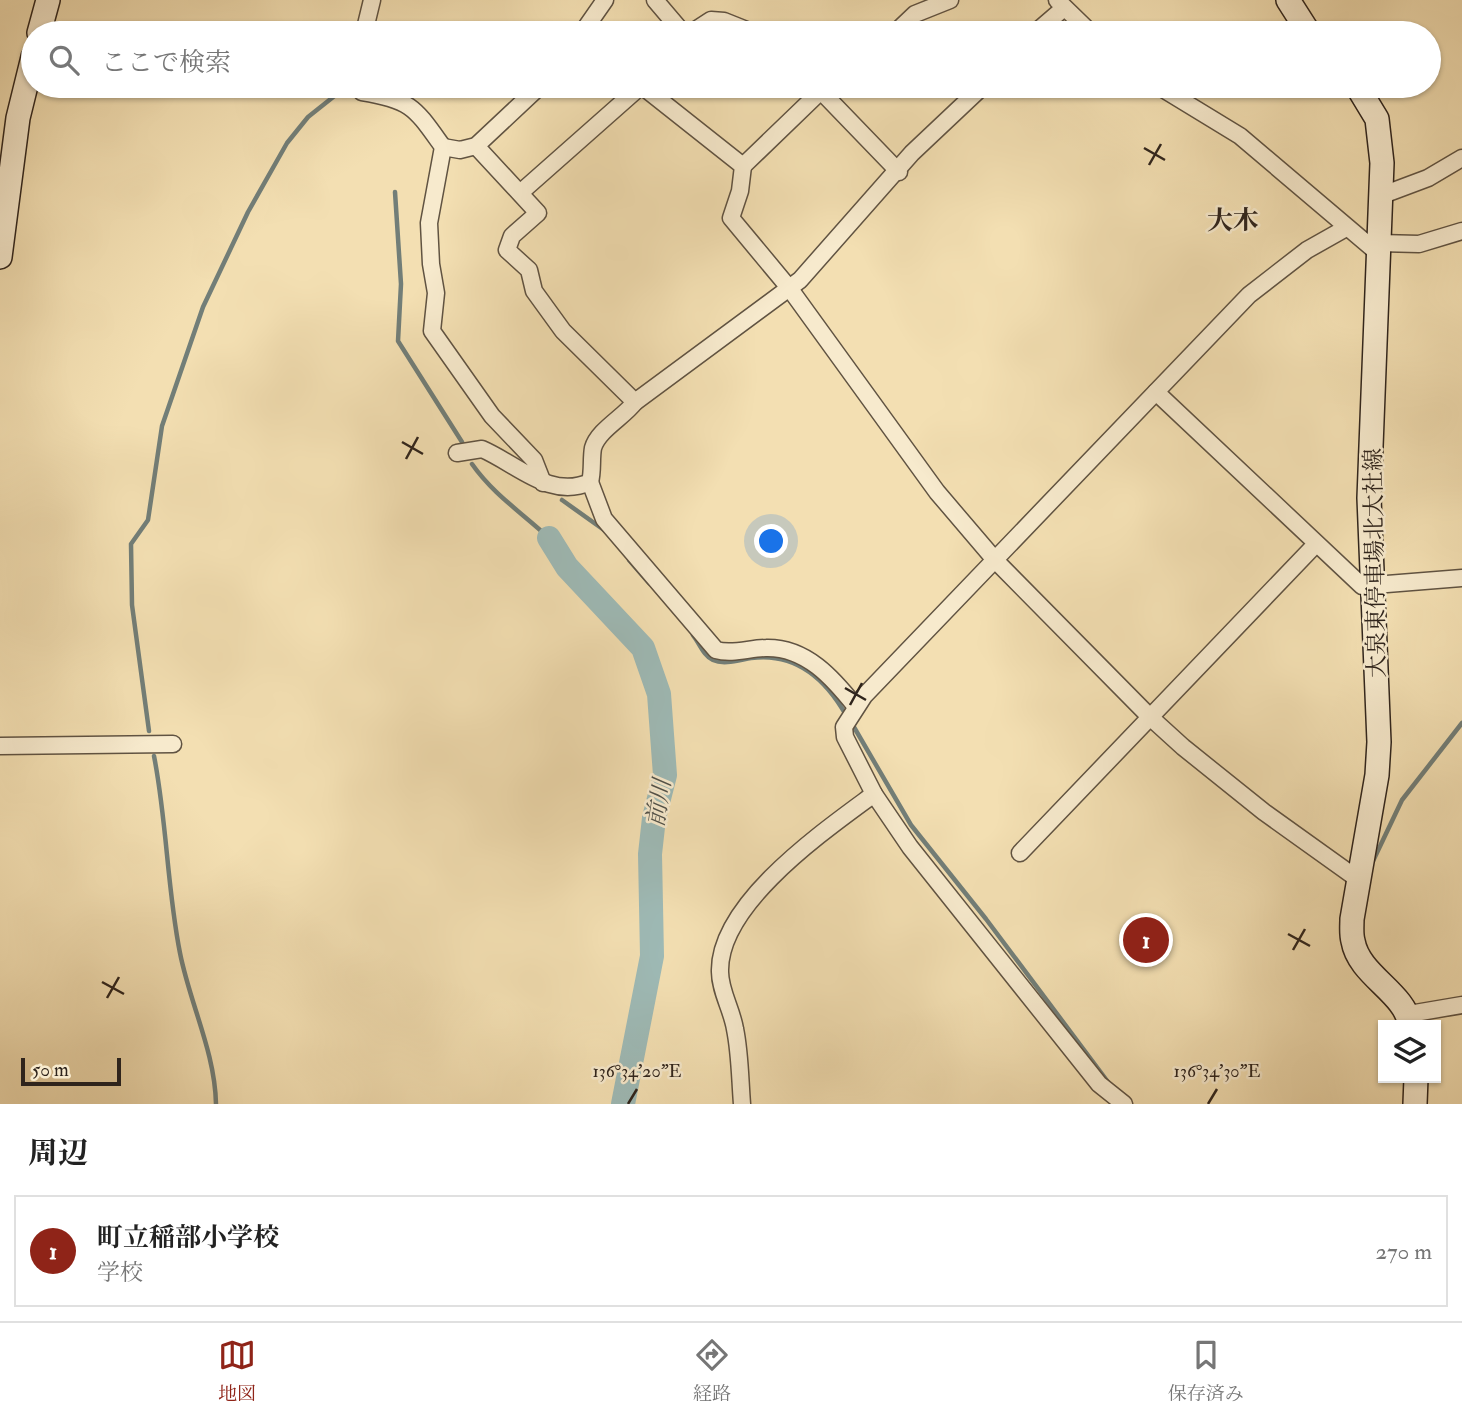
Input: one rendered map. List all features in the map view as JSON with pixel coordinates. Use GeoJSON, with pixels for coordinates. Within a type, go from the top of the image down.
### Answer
{"type":"FeatureCollection","features":[{"type":"Feature","properties":{"kind":"main road"},"geometry":{"type":"LineString","coordinates":[[42,21],[48,0]]}},
{"type":"Feature","properties":{"kind":"main road"},"geometry":{"type":"LineString","coordinates":[[1288,0],[1301,21]]}},
{"type":"Feature","properties":{"kind":"main road"},"geometry":{"type":"LineString","coordinates":[[0,257],[23,98]]}},
{"type":"Feature","properties":{"kind":"main road","name":"大泉東停車場北大社線"},"geometry":{"type":"LineString","coordinates":[[1365,98],[1373,110],[1380,131],[1382,163],[1369,498],[1379,743],[1377,775],[1352,919],[1353,943],[1364,964],[1410,1020]]}},
{"type":"Feature","properties":{"kind":"main road"},"geometry":{"type":"LineString","coordinates":[[1415,1104],[1416,1083]]}},
{"type":"Feature","properties":{"kind":"street"},"geometry":{"type":"LineString","coordinates":[[367,21],[372,0]]}},
{"type":"Feature","properties":{"kind":"street"},"geometry":{"type":"LineString","coordinates":[[590,21],[605,0]]}},
{"type":"Feature","properties":{"kind":"street"},"geometry":{"type":"LineString","coordinates":[[655,0],[673,21]]}},
{"type":"Feature","properties":{"kind":"street"},"geometry":{"type":"LineString","coordinates":[[904,21],[916,6],[950,0]]}},
{"type":"Feature","properties":{"kind":"street"},"geometry":{"type":"LineString","coordinates":[[1046,21],[1061,4],[1079,21]]}},
{"type":"Feature","properties":{"kind":"street"},"geometry":{"type":"LineString","coordinates":[[392,98],[418,110],[443,147],[429,223],[430,264],[436,293],[432,331],[492,416],[534,460],[543,483]]}},
{"type":"Feature","properties":{"kind":"street"},"geometry":{"type":"LineString","coordinates":[[443,147],[460,150],[476,146],[527,98]]}},
{"type":"Feature","properties":{"kind":"street"},"geometry":{"type":"LineString","coordinates":[[520,193],[628,98]]}},
{"type":"Feature","properties":{"kind":"street"},"geometry":{"type":"LineString","coordinates":[[657,98],[743,166]]}},
{"type":"Feature","properties":{"kind":"street"},"geometry":{"type":"LineString","coordinates":[[810,98],[743,166],[740,191],[731,218],[790,289],[937,492],[995,560],[1150,718],[1264,811],[1359,880]]}},
{"type":"Feature","properties":{"kind":"street"},"geometry":{"type":"LineString","coordinates":[[831,98],[899,172]]}},
{"type":"Feature","properties":{"kind":"street"},"geometry":{"type":"LineString","coordinates":[[851,716],[827,674],[797,653],[777,648],[716,650],[604,519],[590,482],[593,447],[602,434],[635,402],[790,289],[899,172],[912,153],[970,98]]}},
{"type":"Feature","properties":{"kind":"street"},"geometry":{"type":"LineString","coordinates":[[1178,98],[1240,136],[1346,228],[1379,248],[1419,244],[1462,231]]}},
{"type":"Feature","properties":{"kind":"street"},"geometry":{"type":"LineString","coordinates":[[476,146],[538,213],[512,236],[507,250],[529,270],[534,290],[563,331],[635,402]]}},
{"type":"Feature","properties":{"kind":"street"},"geometry":{"type":"LineString","coordinates":[[1380,196],[1427,178],[1462,158]]}},
{"type":"Feature","properties":{"kind":"street"},"geometry":{"type":"LineString","coordinates":[[1124,1104],[1099,1084],[910,847],[874,794],[845,737],[851,716],[995,560],[1249,295],[1307,250],[1346,228]]}},
{"type":"Feature","properties":{"kind":"street"},"geometry":{"type":"LineString","coordinates":[[1156,392],[1362,586],[1462,578]]}},
{"type":"Feature","properties":{"kind":"street"},"geometry":{"type":"LineString","coordinates":[[457,453],[482,449],[543,483],[571,488],[590,482]]}},
{"type":"Feature","properties":{"kind":"street"},"geometry":{"type":"LineString","coordinates":[[1020,853],[1316,544]]}},
{"type":"Feature","properties":{"kind":"street"},"geometry":{"type":"LineString","coordinates":[[0,746],[173,744]]}},
{"type":"Feature","properties":{"kind":"street"},"geometry":{"type":"LineString","coordinates":[[743,1104],[735,1029],[719,975],[721,951],[745,907],[766,882],[817,836],[874,794]]}},
{"type":"Feature","properties":{"kind":"street"},"geometry":{"type":"LineString","coordinates":[[1410,1020],[1462,1004]]}},
{"type":"Feature","properties":{"kind":"waterway"},"geometry":{"type":"LineString","coordinates":[[149,731],[132,605],[131,544],[148,520],[162,426],[203,307],[248,212],[287,143],[308,117],[332,98]]}},
{"type":"Feature","properties":{"kind":"waterway"},"geometry":{"type":"LineString","coordinates":[[395,192],[401,284],[398,341],[462,442]]}},
{"type":"Feature","properties":{"kind":"waterway"},"geometry":{"type":"LineString","coordinates":[[472,464],[498,494],[549,538]]}},
{"type":"Feature","properties":{"kind":"waterway"},"geometry":{"type":"LineString","coordinates":[[562,500],[604,530]]}},
{"type":"Feature","properties":{"kind":"waterway","name":"前川"},"geometry":{"type":"LineString","coordinates":[[549,538],[567,567],[643,648],[659,694],[665,775],[654,818],[650,854],[652,956],[623,1104]]}},
{"type":"Feature","properties":{"kind":"waterway"},"geometry":{"type":"LineString","coordinates":[[629,560],[649,583]]}},
{"type":"Feature","properties":{"kind":"waterway"},"geometry":{"type":"LineString","coordinates":[[693,635],[713,660],[727,662],[767,657],[781,659],[807,670],[828,690],[846,715]]}},
{"type":"Feature","properties":{"kind":"waterway"},"geometry":{"type":"LineString","coordinates":[[851,722],[911,825],[986,919],[1108,1082]]}},
{"type":"Feature","properties":{"kind":"waterway"},"geometry":{"type":"LineString","coordinates":[[1373,861],[1402,800],[1462,723]]}},
{"type":"Feature","properties":{"kind":"waterway"},"geometry":{"type":"LineString","coordinates":[[154,756],[180,953],[207,1047],[216,1104]]}},
{"type":"Feature","properties":{"kind":"place","name":"町立稲部小学校"},"geometry":{"type":"Point","coordinates":[1146,940]}},
{"type":"Feature","properties":{"kind":"district","name":"大木"},"geometry":{"type":"Point","coordinates":[1233,221]}}]}
